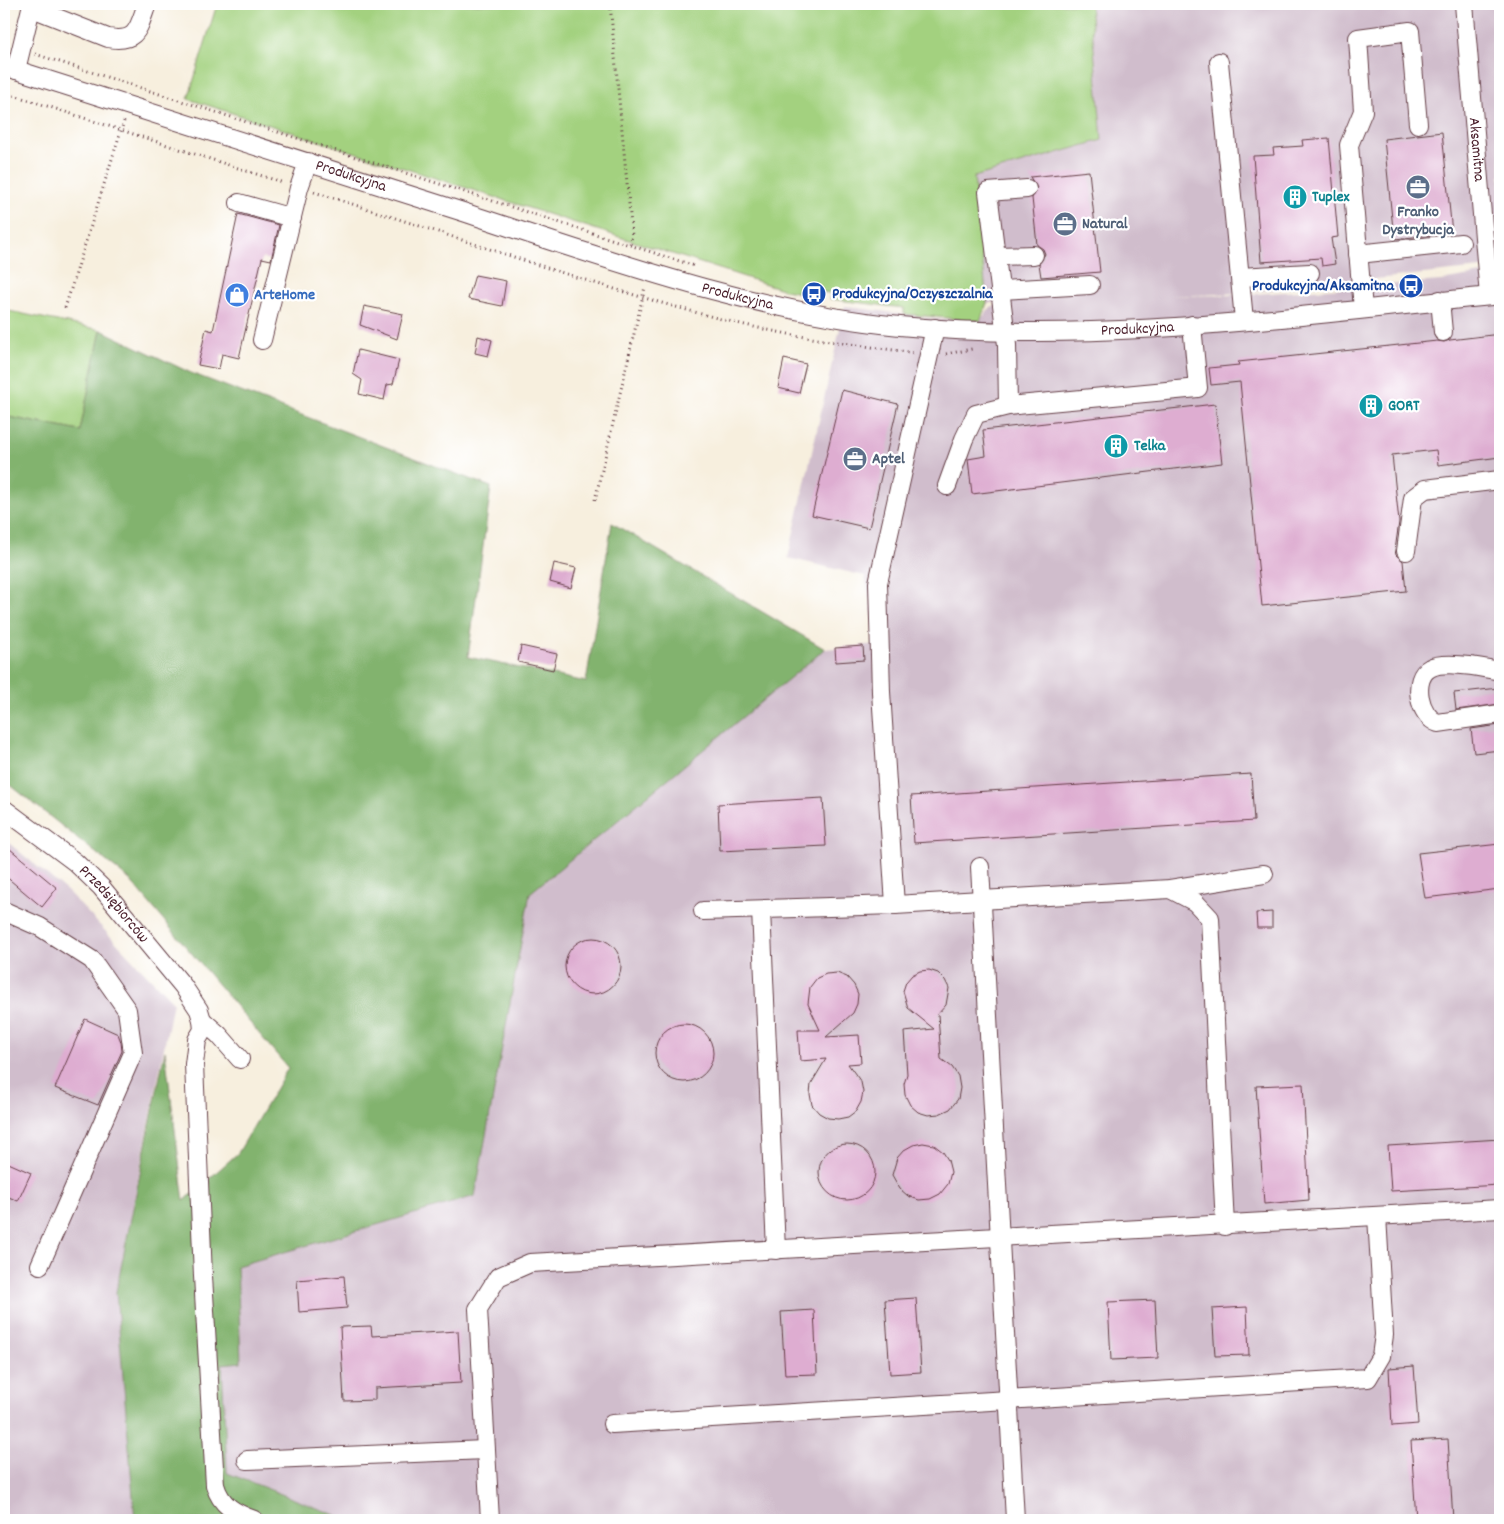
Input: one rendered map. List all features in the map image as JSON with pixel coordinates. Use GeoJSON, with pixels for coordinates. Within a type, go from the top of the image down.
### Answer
{"type":"FeatureCollection","features":[{"type":"Feature","properties":{"kind":"street"},"geometry":{"type":"LineString","coordinates":[[10,68],[22,50],[32,6],[108,38],[120,40],[130,38],[137,31],[147,4]]}},
{"type":"Feature","properties":{"kind":"street","name":"Aksamitna"},"geometry":{"type":"LineString","coordinates":[[1464,4],[1495,295]]}},
{"type":"Feature","properties":{"kind":"street"},"geometry":{"type":"LineString","coordinates":[[1363,309],[1349,145],[1363,111],[1358,38],[1410,31],[1418,124]]}},
{"type":"Feature","properties":{"kind":"street"},"geometry":{"type":"LineString","coordinates":[[1219,62],[1244,320]]}},
{"type":"Feature","properties":{"kind":"street","name":"Produkcyjna"},"geometry":{"type":"LineString","coordinates":[[10,68],[308,162],[624,265],[772,305],[897,326],[1005,333],[1118,331],[1495,295]]}},
{"type":"Feature","properties":{"kind":"street"},"geometry":{"type":"LineString","coordinates":[[262,340],[299,188],[308,162]]}},
{"type":"Feature","properties":{"kind":"street"},"geometry":{"type":"LineString","coordinates":[[1008,406],[1001,290],[988,192],[1027,189]]}},
{"type":"Feature","properties":{"kind":"street"},"geometry":{"type":"LineString","coordinates":[[239,203],[292,218]]}},
{"type":"Feature","properties":{"kind":"street"},"geometry":{"type":"LineString","coordinates":[[1358,254],[1461,244]]}},
{"type":"Feature","properties":{"kind":"street"},"geometry":{"type":"LineString","coordinates":[[996,256],[1034,255]]}},
{"type":"Feature","properties":{"kind":"street"},"geometry":{"type":"LineString","coordinates":[[1240,277],[1310,273]]}},
{"type":"Feature","properties":{"kind":"street"},"geometry":{"type":"LineString","coordinates":[[1001,290],[1090,285]]}},
{"type":"Feature","properties":{"kind":"street"},"geometry":{"type":"LineString","coordinates":[[1440,300],[1443,332]]}},
{"type":"Feature","properties":{"kind":"street"},"geometry":{"type":"LineString","coordinates":[[948,486],[964,439],[976,414],[1008,406],[1198,388],[1192,325]]}},
{"type":"Feature","properties":{"kind":"street"},"geometry":{"type":"LineString","coordinates":[[895,906],[880,673],[878,583],[935,328]]}},
{"type":"Feature","properties":{"kind":"street"},"geometry":{"type":"LineString","coordinates":[[1406,551],[1412,498],[1425,489],[1500,480]]}},
{"type":"Feature","properties":{"kind":"street"},"geometry":{"type":"LineString","coordinates":[[1500,671],[1446,664],[1439,665],[1424,672],[1420,685],[1425,714],[1432,721],[1438,722],[1500,714]]}},
{"type":"Feature","properties":{"kind":"street","name":"Przedsiębiorców"},"geometry":{"type":"LineString","coordinates":[[4,809],[75,862],[101,886],[183,986],[199,1010],[202,1020]]}},
{"type":"Feature","properties":{"kind":"street"},"geometry":{"type":"LineString","coordinates":[[980,867],[1014,1520]]}},
{"type":"Feature","properties":{"kind":"street"},"geometry":{"type":"LineString","coordinates":[[703,911],[981,902],[1170,889],[1264,874]]}},
{"type":"Feature","properties":{"kind":"street"},"geometry":{"type":"LineString","coordinates":[[1170,889],[1195,902],[1210,918],[1225,1226]]}},
{"type":"Feature","properties":{"kind":"street"},"geometry":{"type":"LineString","coordinates":[[761,910],[776,1250]]}},
{"type":"Feature","properties":{"kind":"street"},"geometry":{"type":"LineString","coordinates":[[4,911],[40,927],[92,960],[127,1010],[133,1053],[40,1265]]}},
{"type":"Feature","properties":{"kind":"street"},"geometry":{"type":"LineString","coordinates":[[202,1020],[219,1035],[240,1059]]}},
{"type":"Feature","properties":{"kind":"street"},"geometry":{"type":"LineString","coordinates":[[202,1020],[203,1030],[197,1040],[194,1064],[202,1276],[215,1485],[218,1496],[232,1511],[254,1520]]}},
{"type":"Feature","properties":{"kind":"street"},"geometry":{"type":"LineString","coordinates":[[490,1520],[478,1309],[498,1277],[530,1264],[1500,1209]]}},
{"type":"Feature","properties":{"kind":"street"},"geometry":{"type":"LineString","coordinates":[[612,1424],[1368,1378],[1381,1356],[1384,1335],[1377,1216]]}},
{"type":"Feature","properties":{"kind":"street"},"geometry":{"type":"LineString","coordinates":[[247,1460],[485,1450]]}},
{"type":"Feature","properties":{"kind":"path"},"geometry":{"type":"LineString","coordinates":[[610,4],[632,236],[624,265]]}},
{"type":"Feature","properties":{"kind":"path"},"geometry":{"type":"LineString","coordinates":[[22,50],[630,244],[696,267]]}},
{"type":"Feature","properties":{"kind":"path"},"geometry":{"type":"LineString","coordinates":[[4,92],[642,297],[722,320],[829,342],[930,355]]}},
{"type":"Feature","properties":{"kind":"path"},"geometry":{"type":"LineString","coordinates":[[65,308],[129,106]]}},
{"type":"Feature","properties":{"kind":"path"},"geometry":{"type":"LineString","coordinates":[[595,500],[642,297],[650,272]]}},
{"type":"Feature","properties":{"kind":"path"},"geometry":{"type":"LineString","coordinates":[[894,350],[897,326]]}},
{"type":"Feature","properties":{"kind":"shaded area"},"geometry":{"type":"Polygon","coordinates":[[[1090,4],[1500,4],[1500,266],[1241,293],[1169,296],[1241,295],[1441,281],[1500,271],[1500,1520],[348,1520],[227,1473],[222,1364],[241,1362],[236,1266],[475,1196],[530,893],[825,649],[878,644],[865,576],[788,558],[845,306],[935,319],[979,321],[991,307],[1001,303],[987,303],[974,177],[1102,140],[1090,4]]]}},
{"type":"Feature","properties":{"kind":"shaded area"},"geometry":{"type":"Polygon","coordinates":[[[4,839],[68,892],[173,1002],[116,1292],[135,1520],[4,1520],[4,839]]]}},
{"type":"Feature","properties":{"kind":"green space"},"geometry":{"type":"Polygon","coordinates":[[[217,4],[1090,4],[1102,140],[974,177],[987,303],[980,321],[904,314],[904,308],[830,299],[830,293],[802,289],[801,293],[785,290],[188,99],[217,4]]]}},
{"type":"Feature","properties":{"kind":"green space"},"geometry":{"type":"Polygon","coordinates":[[[4,310],[101,330],[80,431],[4,416],[4,310]]]}},
{"type":"Feature","properties":{"kind":"green space"},"geometry":{"type":"Polygon","coordinates":[[[101,330],[191,373],[491,487],[468,657],[586,682],[612,523],[825,649],[530,893],[475,1196],[237,1266],[241,1362],[222,1364],[227,1473],[348,1520],[135,1520],[116,1292],[165,1051],[184,1201],[238,1153],[288,1068],[130,880],[4,780],[4,416],[80,431],[101,330]]]}},
{"type":"Feature","properties":{"kind":"building","name":"Franko Dystrybucja"},"geometry":{"type":"Polygon","coordinates":[[[1442,132],[1452,233],[1394,239],[1384,139],[1442,132]]]}},
{"type":"Feature","properties":{"kind":"building","name":"Tuplex"},"geometry":{"type":"Polygon","coordinates":[[[1329,138],[1338,237],[1331,238],[1335,264],[1322,266],[1321,258],[1261,262],[1253,156],[1274,155],[1273,148],[1303,146],[1302,140],[1329,138]]]}},
{"type":"Feature","properties":{"kind":"building","name":"Natural"},"geometry":{"type":"Polygon","coordinates":[[[1089,171],[1100,272],[1041,277],[1039,264],[1045,254],[1043,249],[1037,245],[1032,198],[1037,188],[1030,177],[1089,171]]]}},
{"type":"Feature","properties":{"kind":"building","name":"ArteHome"},"geometry":{"type":"Polygon","coordinates":[[[238,214],[279,225],[271,260],[262,258],[239,358],[222,354],[219,369],[198,365],[206,329],[213,331],[238,214]]]}},
{"type":"Feature","properties":{"kind":"building"},"geometry":{"type":"Polygon","coordinates":[[[475,275],[506,281],[502,306],[468,299],[475,275]]]}},
{"type":"Feature","properties":{"kind":"building"},"geometry":{"type":"Polygon","coordinates":[[[364,306],[403,314],[397,339],[360,325],[364,306]]]}},
{"type":"Feature","properties":{"kind":"building"},"geometry":{"type":"Polygon","coordinates":[[[1500,334],[1500,457],[1438,465],[1436,450],[1392,455],[1399,522],[1395,550],[1396,555],[1403,561],[1406,591],[1262,606],[1240,382],[1211,385],[1209,368],[1239,365],[1238,362],[1437,341],[1444,342],[1500,334]]]}},
{"type":"Feature","properties":{"kind":"building"},"geometry":{"type":"Polygon","coordinates":[[[478,336],[492,340],[488,356],[475,353],[478,336]]]}},
{"type":"Feature","properties":{"kind":"building"},"geometry":{"type":"Polygon","coordinates":[[[358,350],[399,360],[393,384],[387,385],[384,400],[359,394],[362,380],[353,374],[358,350]]]}},
{"type":"Feature","properties":{"kind":"building"},"geometry":{"type":"Polygon","coordinates":[[[784,359],[806,364],[799,393],[778,388],[784,359]]]}},
{"type":"Feature","properties":{"kind":"building","name":"Aptel"},"geometry":{"type":"Polygon","coordinates":[[[842,390],[898,404],[869,528],[812,515],[842,390]]]}},
{"type":"Feature","properties":{"kind":"building","name":"Telka"},"geometry":{"type":"Polygon","coordinates":[[[1215,404],[1222,463],[972,494],[968,459],[986,456],[983,430],[1215,404]]]}},
{"type":"Feature","properties":{"kind":"building"},"geometry":{"type":"Polygon","coordinates":[[[554,563],[576,568],[571,588],[550,582],[554,563]]]}},
{"type":"Feature","properties":{"kind":"building"},"geometry":{"type":"Polygon","coordinates":[[[521,646],[557,654],[553,670],[518,662],[521,646]]]}},
{"type":"Feature","properties":{"kind":"building"},"geometry":{"type":"Polygon","coordinates":[[[863,646],[864,660],[836,662],[835,648],[863,646]]]}},
{"type":"Feature","properties":{"kind":"building"},"geometry":{"type":"Polygon","coordinates":[[[1499,688],[1500,704],[1456,710],[1454,693],[1499,688]]]}},
{"type":"Feature","properties":{"kind":"building"},"geometry":{"type":"Polygon","coordinates":[[[1500,725],[1500,750],[1474,753],[1471,729],[1500,725]]]}},
{"type":"Feature","properties":{"kind":"building"},"geometry":{"type":"Polygon","coordinates":[[[1251,774],[1254,821],[914,843],[911,796],[1251,774]]]}},
{"type":"Feature","properties":{"kind":"building"},"geometry":{"type":"Polygon","coordinates":[[[823,798],[826,846],[720,851],[718,804],[823,798]]]}},
{"type":"Feature","properties":{"kind":"building"},"geometry":{"type":"Polygon","coordinates":[[[4,844],[57,888],[42,907],[4,875],[4,844]]]}},
{"type":"Feature","properties":{"kind":"building"},"geometry":{"type":"Polygon","coordinates":[[[1500,844],[1500,889],[1425,898],[1418,853],[1500,844]]]}},
{"type":"Feature","properties":{"kind":"building"},"geometry":{"type":"Polygon","coordinates":[[[1272,912],[1272,928],[1257,928],[1256,913],[1272,912]]]}},
{"type":"Feature","properties":{"kind":"building"},"geometry":{"type":"Polygon","coordinates":[[[593,938],[608,943],[616,951],[621,966],[616,981],[608,989],[593,994],[578,989],[570,981],[565,966],[570,951],[578,943],[593,938]]]}},
{"type":"Feature","properties":{"kind":"building"},"geometry":{"type":"Polygon","coordinates":[[[929,970],[938,973],[945,980],[949,988],[946,1005],[938,1014],[941,1059],[952,1067],[958,1076],[960,1088],[958,1099],[950,1109],[939,1114],[928,1115],[918,1112],[910,1105],[905,1095],[904,1084],[907,1074],[904,1032],[934,1029],[908,1008],[903,991],[906,982],[912,975],[920,971],[929,970]]]}},
{"type":"Feature","properties":{"kind":"building"},"geometry":{"type":"Polygon","coordinates":[[[837,973],[847,977],[854,985],[858,994],[857,1004],[853,1013],[826,1037],[859,1035],[861,1063],[848,1064],[861,1082],[863,1092],[861,1102],[856,1111],[848,1117],[838,1119],[828,1118],[819,1113],[812,1105],[811,1084],[826,1059],[800,1061],[798,1030],[820,1030],[808,1004],[810,987],[817,978],[826,974],[837,973]]]}},
{"type":"Feature","properties":{"kind":"building"},"geometry":{"type":"Polygon","coordinates":[[[85,1019],[118,1034],[121,1042],[122,1051],[98,1105],[55,1088],[85,1019]]]}},
{"type":"Feature","properties":{"kind":"building"},"geometry":{"type":"Polygon","coordinates":[[[678,1024],[690,1024],[705,1032],[713,1047],[713,1059],[705,1074],[690,1082],[678,1082],[663,1074],[655,1059],[655,1047],[663,1032],[678,1024]]]}},
{"type":"Feature","properties":{"kind":"building"},"geometry":{"type":"Polygon","coordinates":[[[1303,1084],[1309,1200],[1264,1204],[1256,1086],[1303,1084]]]}},
{"type":"Feature","properties":{"kind":"building"},"geometry":{"type":"Polygon","coordinates":[[[1500,1139],[1500,1185],[1391,1191],[1388,1146],[1500,1139]]]}},
{"type":"Feature","properties":{"kind":"building"},"geometry":{"type":"Polygon","coordinates":[[[923,1143],[934,1145],[943,1152],[948,1160],[951,1172],[948,1184],[940,1194],[930,1199],[919,1200],[908,1196],[900,1189],[892,1175],[897,1158],[904,1150],[913,1145],[923,1143]]]}},
{"type":"Feature","properties":{"kind":"building"},"geometry":{"type":"Polygon","coordinates":[[[842,1144],[852,1144],[867,1152],[873,1161],[875,1172],[873,1183],[867,1192],[852,1200],[842,1200],[831,1195],[824,1188],[819,1177],[819,1167],[824,1156],[831,1149],[842,1144]]]}},
{"type":"Feature","properties":{"kind":"building"},"geometry":{"type":"Polygon","coordinates":[[[4,1161],[31,1173],[18,1201],[4,1195],[4,1161]]]}},
{"type":"Feature","properties":{"kind":"building"},"geometry":{"type":"Polygon","coordinates":[[[344,1276],[347,1308],[299,1312],[297,1280],[344,1276]]]}},
{"type":"Feature","properties":{"kind":"building"},"geometry":{"type":"Polygon","coordinates":[[[916,1298],[921,1372],[890,1374],[885,1300],[916,1298]]]}},
{"type":"Feature","properties":{"kind":"building"},"geometry":{"type":"Polygon","coordinates":[[[1155,1300],[1158,1358],[1111,1360],[1108,1302],[1155,1300]]]}},
{"type":"Feature","properties":{"kind":"building"},"geometry":{"type":"Polygon","coordinates":[[[1247,1307],[1249,1355],[1215,1356],[1212,1309],[1247,1307]]]}},
{"type":"Feature","properties":{"kind":"building"},"geometry":{"type":"Polygon","coordinates":[[[814,1310],[817,1374],[785,1375],[781,1312],[814,1310]]]}},
{"type":"Feature","properties":{"kind":"building"},"geometry":{"type":"Polygon","coordinates":[[[371,1326],[372,1336],[458,1331],[461,1383],[375,1388],[375,1400],[344,1401],[340,1327],[371,1326]]]}},
{"type":"Feature","properties":{"kind":"building"},"geometry":{"type":"Polygon","coordinates":[[[1414,1366],[1418,1424],[1392,1426],[1389,1368],[1414,1366]]]}},
{"type":"Feature","properties":{"kind":"building"},"geometry":{"type":"Polygon","coordinates":[[[1448,1439],[1453,1520],[1416,1520],[1411,1441],[1448,1439]]]}},
{"type":"Feature","properties":{"kind":"place","name":"Franko Dystrybucja"},"geometry":{"type":"Point","coordinates":[1418,187]}},
{"type":"Feature","properties":{"kind":"place","name":"Tuplex"},"geometry":{"type":"Point","coordinates":[1295,197]}},
{"type":"Feature","properties":{"kind":"place","name":"Natural"},"geometry":{"type":"Point","coordinates":[1065,224]}},
{"type":"Feature","properties":{"kind":"place","name":"Produkcyjna/Aksamitna"},"geometry":{"type":"Point","coordinates":[1411,286]}},
{"type":"Feature","properties":{"kind":"place","name":"Produkcyjna/Oczyszczalnia"},"geometry":{"type":"Point","coordinates":[814,294]}},
{"type":"Feature","properties":{"kind":"place","name":"ArteHome"},"geometry":{"type":"Point","coordinates":[237,295]}},
{"type":"Feature","properties":{"kind":"place","name":"GORT"},"geometry":{"type":"Point","coordinates":[1371,406]}},
{"type":"Feature","properties":{"kind":"place","name":"Telka"},"geometry":{"type":"Point","coordinates":[1116,446]}},
{"type":"Feature","properties":{"kind":"place","name":"Aptel"},"geometry":{"type":"Point","coordinates":[855,459]}}]}
